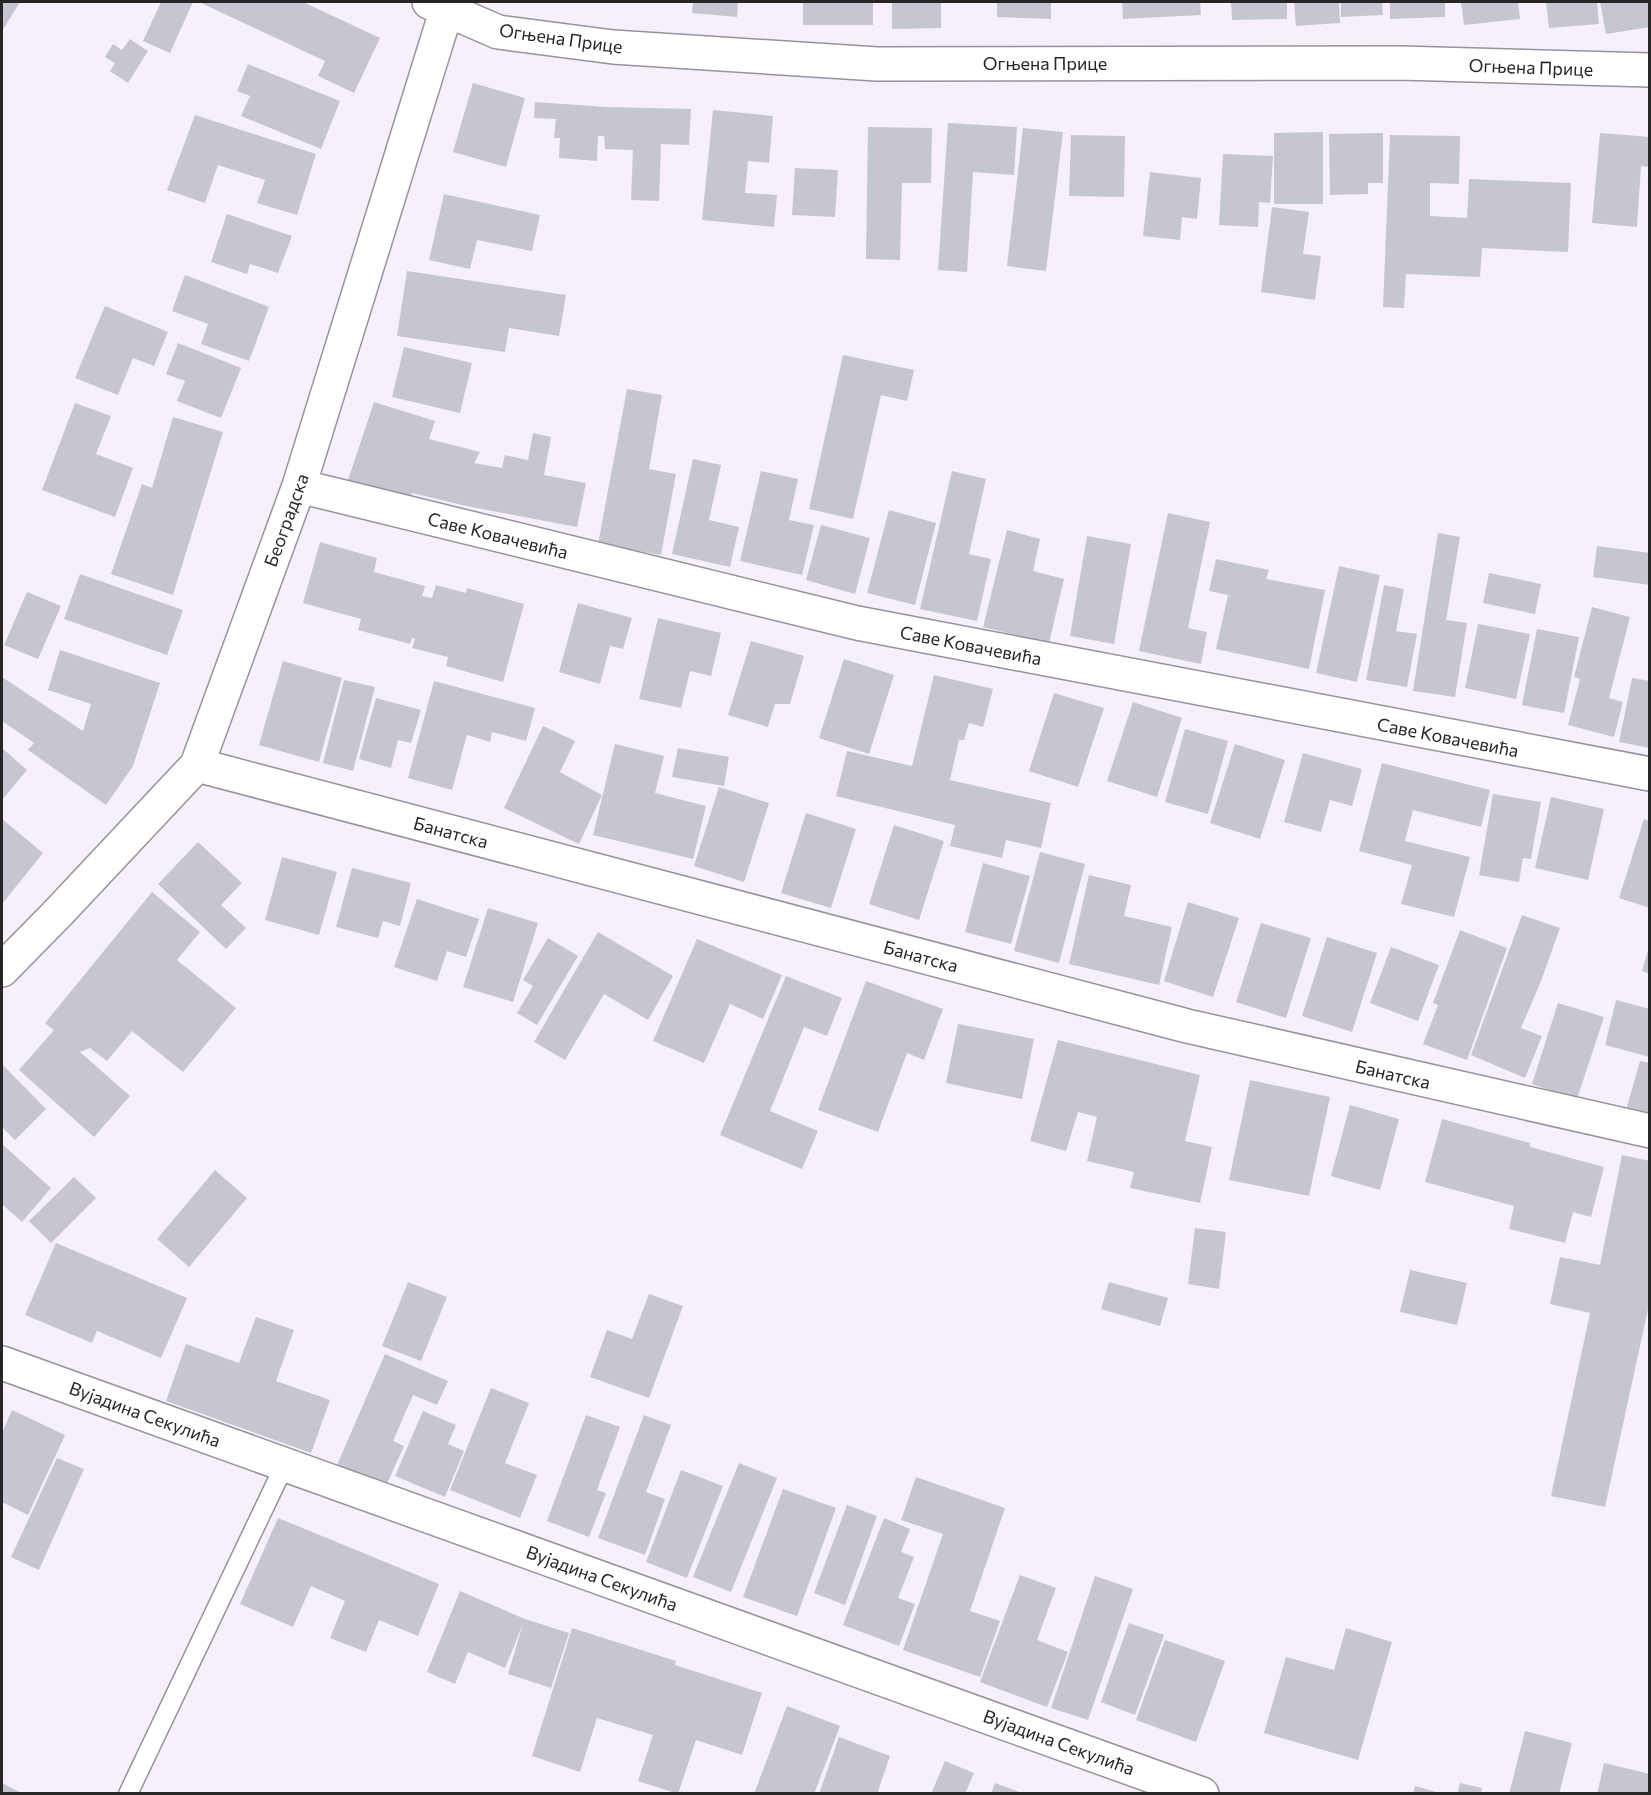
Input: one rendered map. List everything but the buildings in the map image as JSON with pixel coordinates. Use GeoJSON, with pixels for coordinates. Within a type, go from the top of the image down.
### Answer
{"type":"FeatureCollection","features":[{"type":"Feature","properties":{"kind":"street","name":"Огњена Прице"},"geometry":{"type":"LineString","coordinates":[[442,4],[498,32],[613,47],[877,64],[1400,63],[1650,70]]}},
{"type":"Feature","properties":{"kind":"street","name":"Београдска"},"geometry":{"type":"LineString","coordinates":[[2,970],[197,765],[299,486],[442,4]]}},
{"type":"Feature","properties":{"kind":"street","name":"Саве Ковачевића"},"geometry":{"type":"LineString","coordinates":[[299,486],[857,623],[1650,774]]}},
{"type":"Feature","properties":{"kind":"street","name":"Банатска"},"geometry":{"type":"LineString","coordinates":[[197,765],[1187,1026],[1650,1131]]}},
{"type":"Feature","properties":{"kind":"street","name":"Вујадина Секулића"},"geometry":{"type":"LineString","coordinates":[[2,1363],[1202,1794]]}},
{"type":"Feature","properties":{"kind":"lane"},"geometry":{"type":"LineString","coordinates":[[128,1794],[285,1464]]}}]}
